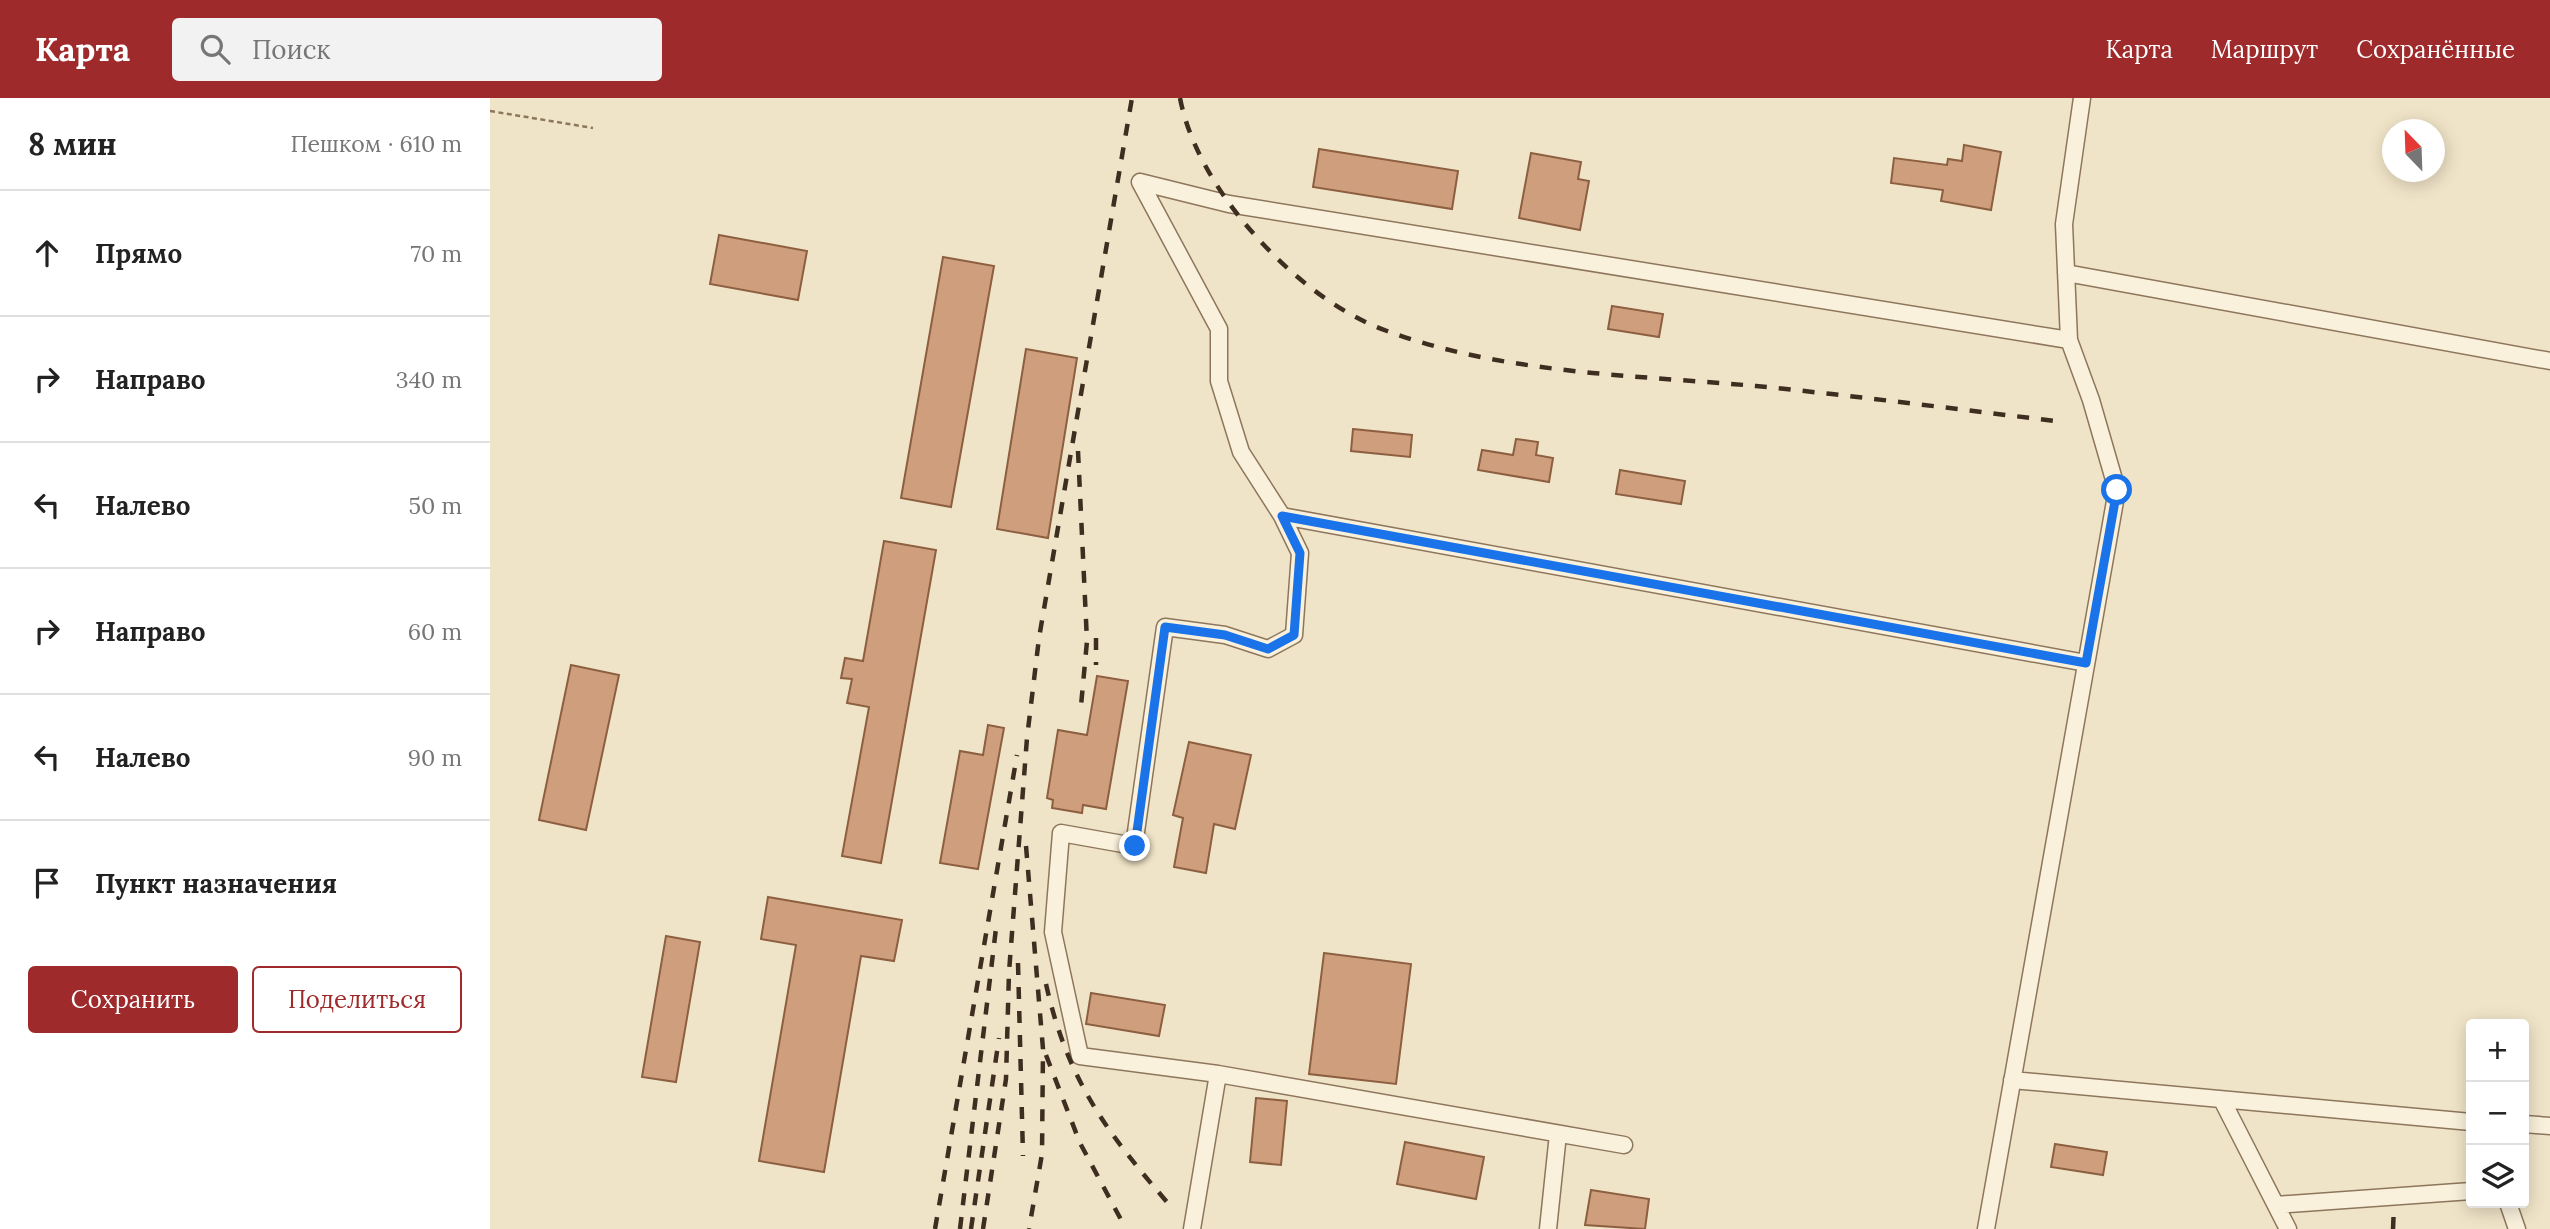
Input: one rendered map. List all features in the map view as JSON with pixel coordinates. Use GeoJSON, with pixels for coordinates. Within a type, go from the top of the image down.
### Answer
{"type":"FeatureCollection","features":[{"type":"Feature","properties":{"kind":"lane"},"geometry":{"type":"LineString","coordinates":[[1986,1229],[2117,490],[2091,400],[2069,340],[2064,224],[2082,98]]}},
{"type":"Feature","properties":{"kind":"lane"},"geometry":{"type":"LineString","coordinates":[[1624,1145],[1218,1074],[1080,1056],[1053,932],[1061,833],[1135,846],[1165,627],[1225,635],[1268,649],[1294,635],[1300,553],[1282,516],[1241,452],[1219,381],[1219,329],[1140,182],[1229,204],[2069,340]]}},
{"type":"Feature","properties":{"kind":"lane"},"geometry":{"type":"LineString","coordinates":[[2066,273],[2550,361]]}},
{"type":"Feature","properties":{"kind":"lane"},"geometry":{"type":"LineString","coordinates":[[1282,516],[2086,663]]}},
{"type":"Feature","properties":{"kind":"lane"},"geometry":{"type":"LineString","coordinates":[[1192,1229],[1218,1074]]}},
{"type":"Feature","properties":{"kind":"lane"},"geometry":{"type":"LineString","coordinates":[[2012,1080],[2466,1122]]}},
{"type":"Feature","properties":{"kind":"lane"},"geometry":{"type":"LineString","coordinates":[[2222,1100],[2288,1229]]}},
{"type":"Feature","properties":{"kind":"lane"},"geometry":{"type":"LineString","coordinates":[[2529,1124],[2550,1126]]}},
{"type":"Feature","properties":{"kind":"lane"},"geometry":{"type":"LineString","coordinates":[[1548,1229],[1558,1134]]}},
{"type":"Feature","properties":{"kind":"lane"},"geometry":{"type":"LineString","coordinates":[[2276,1205],[2466,1191]]}},
{"type":"Feature","properties":{"kind":"lane"},"geometry":{"type":"LineString","coordinates":[[2510,1208],[2517,1229]]}},
{"type":"Feature","properties":{"kind":"path"},"geometry":{"type":"LineString","coordinates":[[490,111],[593,128]]}},
{"type":"Feature","properties":{"kind":"building"},"geometry":{"type":"Polygon","coordinates":[[[1964,145],[2001,152],[1991,210],[1941,201],[1943,190],[1891,183],[1894,158],[1947,165],[1948,159],[1962,161],[1964,145]]]}},
{"type":"Feature","properties":{"kind":"building"},"geometry":{"type":"Polygon","coordinates":[[[1319,149],[1458,171],[1452,209],[1313,187],[1319,149]]]}},
{"type":"Feature","properties":{"kind":"building"},"geometry":{"type":"Polygon","coordinates":[[[1531,153],[1581,162],[1578,179],[1589,181],[1580,230],[1519,218],[1531,153]]]}},
{"type":"Feature","properties":{"kind":"building"},"geometry":{"type":"Polygon","coordinates":[[[719,235],[807,251],[798,300],[710,284],[719,235]]]}},
{"type":"Feature","properties":{"kind":"building"},"geometry":{"type":"Polygon","coordinates":[[[943,257],[994,266],[951,507],[901,498],[943,257]]]}},
{"type":"Feature","properties":{"kind":"building"},"geometry":{"type":"Polygon","coordinates":[[[1612,306],[1663,314],[1659,337],[1608,329],[1612,306]]]}},
{"type":"Feature","properties":{"kind":"building"},"geometry":{"type":"Polygon","coordinates":[[[1026,349],[1077,358],[1048,538],[997,529],[1026,349]]]}},
{"type":"Feature","properties":{"kind":"building"},"geometry":{"type":"Polygon","coordinates":[[[1353,429],[1412,435],[1410,457],[1351,451],[1353,429]]]}},
{"type":"Feature","properties":{"kind":"building"},"geometry":{"type":"Polygon","coordinates":[[[1516,439],[1538,442],[1536,455],[1553,458],[1549,482],[1478,470],[1482,450],[1513,455],[1516,439]]]}},
{"type":"Feature","properties":{"kind":"building"},"geometry":{"type":"Polygon","coordinates":[[[1620,470],[1685,481],[1681,504],[1616,494],[1620,470]]]}},
{"type":"Feature","properties":{"kind":"building"},"geometry":{"type":"Polygon","coordinates":[[[884,541],[936,550],[881,863],[842,856],[869,707],[847,703],[852,679],[841,678],[845,658],[863,661],[884,541]]]}},
{"type":"Feature","properties":{"kind":"building"},"geometry":{"type":"Polygon","coordinates":[[[571,665],[619,675],[586,830],[539,820],[571,665]]]}},
{"type":"Feature","properties":{"kind":"building"},"geometry":{"type":"Polygon","coordinates":[[[1097,676],[1128,681],[1106,809],[1083,805],[1082,813],[1052,808],[1053,800],[1047,798],[1058,730],[1087,735],[1097,676]]]}},
{"type":"Feature","properties":{"kind":"building"},"geometry":{"type":"Polygon","coordinates":[[[988,725],[1004,728],[978,869],[940,863],[960,751],[983,755],[988,725]]]}},
{"type":"Feature","properties":{"kind":"building"},"geometry":{"type":"Polygon","coordinates":[[[1189,742],[1251,755],[1235,829],[1214,824],[1206,873],[1174,867],[1183,818],[1173,815],[1189,742]]]}},
{"type":"Feature","properties":{"kind":"building"},"geometry":{"type":"Polygon","coordinates":[[[768,897],[902,920],[894,961],[861,956],[824,1172],[759,1161],[796,945],[761,939],[768,897]]]}},
{"type":"Feature","properties":{"kind":"building"},"geometry":{"type":"Polygon","coordinates":[[[666,936],[700,942],[676,1082],[642,1077],[666,936]]]}},
{"type":"Feature","properties":{"kind":"building"},"geometry":{"type":"Polygon","coordinates":[[[1324,953],[1411,964],[1396,1084],[1309,1074],[1324,953]]]}},
{"type":"Feature","properties":{"kind":"building"},"geometry":{"type":"Polygon","coordinates":[[[1091,993],[1165,1005],[1159,1036],[1086,1024],[1091,993]]]}},
{"type":"Feature","properties":{"kind":"building"},"geometry":{"type":"Polygon","coordinates":[[[1256,1098],[1287,1101],[1281,1165],[1250,1162],[1256,1098]]]}},
{"type":"Feature","properties":{"kind":"building"},"geometry":{"type":"Polygon","coordinates":[[[1405,1142],[1484,1157],[1476,1199],[1397,1184],[1405,1142]]]}},
{"type":"Feature","properties":{"kind":"building"},"geometry":{"type":"Polygon","coordinates":[[[2055,1144],[2107,1152],[2103,1175],[2051,1167],[2055,1144]]]}},
{"type":"Feature","properties":{"kind":"building"},"geometry":{"type":"Polygon","coordinates":[[[1591,1190],[1649,1199],[1645,1229],[1585,1225],[1591,1190]]]}},
{"type":"Feature","properties":{"kind":"railway"},"geometry":{"type":"LineString","coordinates":[[983,1229],[1006,1079],[1009,972],[1027,738],[1039,638],[1132,98]]}},
{"type":"Feature","properties":{"kind":"railway"},"geometry":{"type":"LineString","coordinates":[[1180,98],[1189,129],[1210,175],[1253,233],[1287,267],[1324,298],[1387,331],[1431,345],[1523,364],[1616,375],[1756,386],[2055,421]]}},
{"type":"Feature","properties":{"kind":"railway"},"geometry":{"type":"LineString","coordinates":[[1078,451],[1087,641],[1081,706]]}},
{"type":"Feature","properties":{"kind":"railway"},"geometry":{"type":"LineString","coordinates":[[1096,638],[1096,665]]}},
{"type":"Feature","properties":{"kind":"railway"},"geometry":{"type":"LineString","coordinates":[[935,1229],[1017,755]]}},
{"type":"Feature","properties":{"kind":"railway"},"geometry":{"type":"LineString","coordinates":[[1026,846],[1043,1049],[1042,1154],[1029,1229]]}},
{"type":"Feature","properties":{"kind":"railway"},"geometry":{"type":"LineString","coordinates":[[960,1229],[997,920]]}},
{"type":"Feature","properties":{"kind":"railway"},"geometry":{"type":"LineString","coordinates":[[1018,963],[1023,1156]]}},
{"type":"Feature","properties":{"kind":"railway"},"geometry":{"type":"LineString","coordinates":[[1046,984],[1066,1051],[1094,1106],[1129,1157],[1173,1209]]}},
{"type":"Feature","properties":{"kind":"railway"},"geometry":{"type":"LineString","coordinates":[[971,1229],[999,1038]]}},
{"type":"Feature","properties":{"kind":"railway"},"geometry":{"type":"LineString","coordinates":[[1046,1055],[1080,1143],[1126,1229]]}},
{"type":"Feature","properties":{"kind":"railway"},"geometry":{"type":"LineString","coordinates":[[2393,1229],[2394,1206]]}},
{"type":"Feature","properties":{"kind":"route"},"geometry":{"type":"LineString","coordinates":[[1135,846],[1165,627],[1225,635],[1268,649],[1294,635],[1300,553],[1282,516],[2086,663],[2117,490]]}}]}
